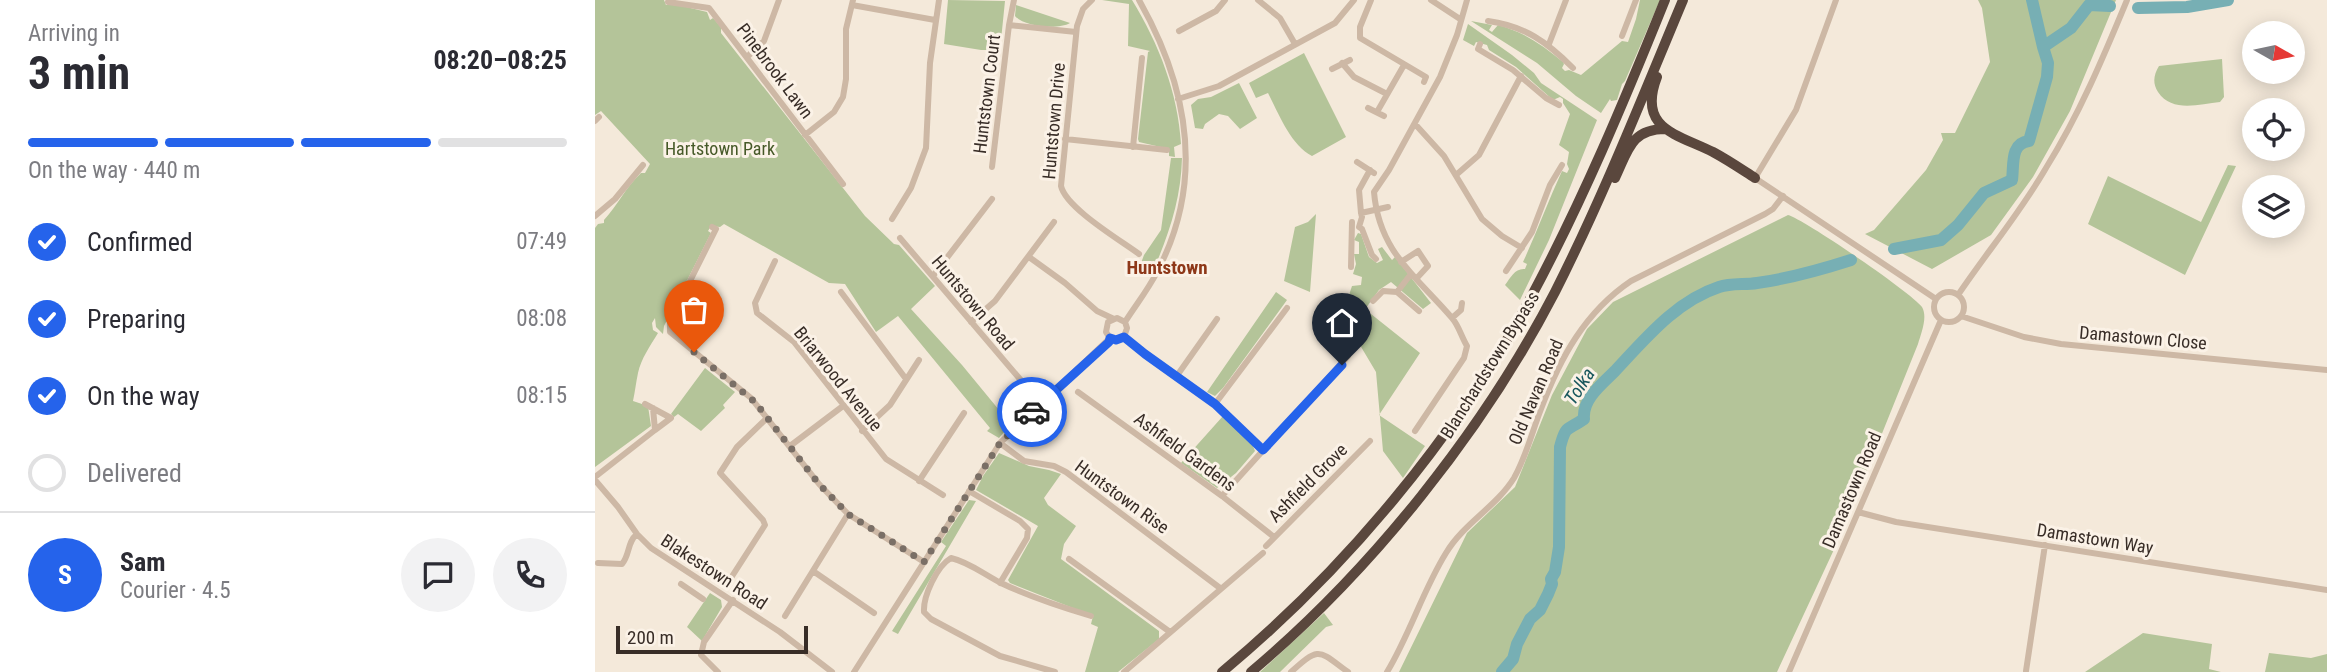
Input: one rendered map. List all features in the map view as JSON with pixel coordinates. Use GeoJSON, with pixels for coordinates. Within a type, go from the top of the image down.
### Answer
{"type":"FeatureCollection","features":[{"type":"Feature","properties":{"kind":"highway","name":"Blanchardstown Bypass"},"geometry":{"type":"LineString","coordinates":[[1222,672],[1288,614],[1332,569],[1403,487],[1459,410],[1529,301],[1583,194],[1665,0]]}},
{"type":"Feature","properties":{"kind":"highway"},"geometry":{"type":"LineString","coordinates":[[1665,130],[1654,115],[1652,97],[1667,52],[1673,21],[1683,0]]}},
{"type":"Feature","properties":{"kind":"highway","name":"Blanchardstown Bypass"},"geometry":{"type":"LineString","coordinates":[[1251,672],[1357,571],[1456,449],[1495,393],[1554,294],[1585,229],[1673,21]]}},
{"type":"Feature","properties":{"kind":"highway"},"geometry":{"type":"LineString","coordinates":[[1495,393],[1524,354],[1557,297],[1635,140],[1642,133],[1665,130],[1713,152],[1755,178]]}},
{"type":"Feature","properties":{"kind":"street"},"geometry":{"type":"LineString","coordinates":[[747,57],[764,41],[779,0]]}},
{"type":"Feature","properties":{"kind":"street"},"geometry":{"type":"LineString","coordinates":[[892,219],[909,192],[927,143],[929,75],[939,0]]}},
{"type":"Feature","properties":{"kind":"street","name":"Huntstown Court"},"geometry":{"type":"LineString","coordinates":[[992,167],[1014,0]]}},
{"type":"Feature","properties":{"kind":"street","name":"Huntstown Drive"},"geometry":{"type":"LineString","coordinates":[[1092,0],[1080,14],[1076,32],[1061,179],[1063,193],[1073,205],[1139,254]]}},
{"type":"Feature","properties":{"kind":"street"},"geometry":{"type":"LineString","coordinates":[[1125,322],[1156,275],[1179,215],[1186,180],[1184,130],[1178,99],[1163,50],[1139,0]]}},
{"type":"Feature","properties":{"kind":"street"},"geometry":{"type":"LineString","coordinates":[[1179,31],[1216,11],[1225,0]]}},
{"type":"Feature","properties":{"kind":"street"},"geometry":{"type":"LineString","coordinates":[[1258,0],[1280,18],[1294,44]]}},
{"type":"Feature","properties":{"kind":"street"},"geometry":{"type":"LineString","coordinates":[[1178,99],[1219,86],[1335,23],[1354,0]]}},
{"type":"Feature","properties":{"kind":"street"},"geometry":{"type":"LineString","coordinates":[[1371,0],[1360,27],[1360,38],[1426,77],[1424,82]]}},
{"type":"Feature","properties":{"kind":"street"},"geometry":{"type":"LineString","coordinates":[[1430,0],[1460,19]]}},
{"type":"Feature","properties":{"kind":"street"},"geometry":{"type":"LineString","coordinates":[[1415,431],[1468,351],[1453,318],[1414,277],[1387,243],[1377,209],[1375,189],[1415,124],[1445,64],[1468,0]]}},
{"type":"Feature","properties":{"kind":"street"},"geometry":{"type":"LineString","coordinates":[[1549,44],[1566,0]]}},
{"type":"Feature","properties":{"kind":"street"},"geometry":{"type":"LineString","coordinates":[[1622,36],[1636,0]]}},
{"type":"Feature","properties":{"kind":"street"},"geometry":{"type":"LineString","coordinates":[[1836,0],[1796,110],[1755,178],[1936,299]]}},
{"type":"Feature","properties":{"kind":"street"},"geometry":{"type":"LineString","coordinates":[[1958,295],[2027,199],[2065,137],[2127,0]]}},
{"type":"Feature","properties":{"kind":"street","name":"Pinebrook Lawn"},"geometry":{"type":"LineString","coordinates":[[668,2],[707,3],[843,184]]}},
{"type":"Feature","properties":{"kind":"street"},"geometry":{"type":"LineString","coordinates":[[805,135],[834,113],[843,97],[846,79],[846,29],[853,2],[935,20]]}},
{"type":"Feature","properties":{"kind":"street"},"geometry":{"type":"LineString","coordinates":[[1491,24],[1514,27],[1549,44],[1573,68]]}},
{"type":"Feature","properties":{"kind":"street","name":"Huntstown Court"},"geometry":{"type":"LineString","coordinates":[[1009,25],[1076,32]]}},
{"type":"Feature","properties":{"kind":"street"},"geometry":{"type":"LineString","coordinates":[[1480,44],[1478,49],[1521,76],[1546,99],[1559,105]]}},
{"type":"Feature","properties":{"kind":"street"},"geometry":{"type":"LineString","coordinates":[[1133,147],[1142,58]]}},
{"type":"Feature","properties":{"kind":"street"},"geometry":{"type":"LineString","coordinates":[[1332,69],[1346,62],[1354,77],[1387,94]]}},
{"type":"Feature","properties":{"kind":"street"},"geometry":{"type":"LineString","coordinates":[[1368,108],[1380,114],[1387,94],[1404,65]]}},
{"type":"Feature","properties":{"kind":"street"},"geometry":{"type":"LineString","coordinates":[[1456,175],[1479,155],[1521,76]]}},
{"type":"Feature","properties":{"kind":"street"},"geometry":{"type":"LineString","coordinates":[[1415,124],[1441,151],[1482,219],[1522,248]]}},
{"type":"Feature","properties":{"kind":"street"},"geometry":{"type":"LineString","coordinates":[[1065,139],[1167,150]]}},
{"type":"Feature","properties":{"kind":"street"},"geometry":{"type":"LineString","coordinates":[[1352,231],[1359,227],[1362,217],[1359,190],[1372,171],[1357,162]]}},
{"type":"Feature","properties":{"kind":"street"},"geometry":{"type":"LineString","coordinates":[[595,216],[615,199],[643,165]]}},
{"type":"Feature","properties":{"kind":"street"},"geometry":{"type":"LineString","coordinates":[[1506,271],[1515,266],[1562,165]]}},
{"type":"Feature","properties":{"kind":"street","name":"Old Navan Road"},"geometry":{"type":"LineString","coordinates":[[1387,672],[1446,552],[1464,530],[1501,496],[1514,478],[1552,381],[1578,332],[1590,317],[1612,294],[1631,281],[1765,214],[1773,209],[1783,196]]}},
{"type":"Feature","properties":{"kind":"street"},"geometry":{"type":"LineString","coordinates":[[933,276],[992,199]]}},
{"type":"Feature","properties":{"kind":"street"},"geometry":{"type":"LineString","coordinates":[[1360,213],[1388,207]]}},
{"type":"Feature","properties":{"kind":"street"},"geometry":{"type":"LineString","coordinates":[[971,322],[995,302],[1054,222]]}},
{"type":"Feature","properties":{"kind":"street"},"geometry":{"type":"LineString","coordinates":[[1351,267],[1352,222]]}},
{"type":"Feature","properties":{"kind":"street"},"geometry":{"type":"LineString","coordinates":[[712,227],[716,229],[670,321],[669,329],[674,336],[744,391],[819,484],[848,514],[924,562]]}},
{"type":"Feature","properties":{"kind":"street"},"geometry":{"type":"LineString","coordinates":[[1359,227],[1376,259]]}},
{"type":"Feature","properties":{"kind":"street","name":"Huntstown Road"},"geometry":{"type":"LineString","coordinates":[[900,238],[1025,385]]}},
{"type":"Feature","properties":{"kind":"street"},"geometry":{"type":"LineString","coordinates":[[1397,292],[1429,266],[1417,251],[1401,262]]}},
{"type":"Feature","properties":{"kind":"street"},"geometry":{"type":"LineString","coordinates":[[1029,257],[1097,311],[1125,322],[1127,328],[1124,337]]}},
{"type":"Feature","properties":{"kind":"street","name":"Briarwood Avenue"},"geometry":{"type":"LineString","coordinates":[[775,261],[755,303],[755,310],[794,342],[888,461],[943,495]]}},
{"type":"Feature","properties":{"kind":"street"},"geometry":{"type":"LineString","coordinates":[[1373,301],[1383,290],[1397,292],[1419,311]]}},
{"type":"Feature","properties":{"kind":"street"},"geometry":{"type":"LineString","coordinates":[[841,292],[906,379]]}},
{"type":"Feature","properties":{"kind":"street"},"geometry":{"type":"LineString","coordinates":[[1946,292],[1958,295],[1963,303],[1961,316],[1953,322],[1941,320],[1935,312],[1936,299],[1946,292]]}},
{"type":"Feature","properties":{"kind":"street"},"geometry":{"type":"LineString","coordinates":[[1453,318],[1461,310],[1462,303]]}},
{"type":"Feature","properties":{"kind":"street"},"geometry":{"type":"LineString","coordinates":[[1215,404],[1287,308]]}},
{"type":"Feature","properties":{"kind":"street"},"geometry":{"type":"LineString","coordinates":[[1097,311],[1110,338],[1116,340],[1124,337]]}},
{"type":"Feature","properties":{"kind":"street","name":"Damastown Close"},"geometry":{"type":"LineString","coordinates":[[1961,316],[2024,337],[2066,345],[2327,370]]}},
{"type":"Feature","properties":{"kind":"street"},"geometry":{"type":"LineString","coordinates":[[1176,377],[1217,318]]}},
{"type":"Feature","properties":{"kind":"street"},"geometry":{"type":"LineString","coordinates":[[1106,325],[1114,319]]}},
{"type":"Feature","properties":{"kind":"street","name":"Damastown Road"},"geometry":{"type":"LineString","coordinates":[[1789,672],[1941,320]]}},
{"type":"Feature","properties":{"kind":"street"},"geometry":{"type":"LineString","coordinates":[[1124,337],[1215,404],[1263,450]]}},
{"type":"Feature","properties":{"kind":"street"},"geometry":{"type":"LineString","coordinates":[[854,672],[1000,443],[1065,379],[1109,342],[1110,338]]}},
{"type":"Feature","properties":{"kind":"street"},"geometry":{"type":"LineString","coordinates":[[1222,496],[1342,365],[1347,356]]}},
{"type":"Feature","properties":{"kind":"street"},"geometry":{"type":"LineString","coordinates":[[862,431],[890,405],[919,360]]}},
{"type":"Feature","properties":{"kind":"street","name":"Ashfield Gardens"},"geometry":{"type":"LineString","coordinates":[[1078,392],[1274,537]]}},
{"type":"Feature","properties":{"kind":"street"},"geometry":{"type":"LineString","coordinates":[[595,479],[671,418],[645,404]]}},
{"type":"Feature","properties":{"kind":"street"},"geometry":{"type":"LineString","coordinates":[[790,446],[843,406]]}},
{"type":"Feature","properties":{"kind":"street"},"geometry":{"type":"LineString","coordinates":[[653,408],[655,430]]}},
{"type":"Feature","properties":{"kind":"street"},"geometry":{"type":"LineString","coordinates":[[919,481],[964,413]]}},
{"type":"Feature","properties":{"kind":"street"},"geometry":{"type":"LineString","coordinates":[[729,580],[765,525],[764,520],[720,473],[737,447],[767,418]]}},
{"type":"Feature","properties":{"kind":"street","name":"Ashfield Grove"},"geometry":{"type":"LineString","coordinates":[[1266,546],[1370,441]]}},
{"type":"Feature","properties":{"kind":"street","name":"Huntstown Rise"},"geometry":{"type":"LineString","coordinates":[[1000,443],[1024,461],[1054,466],[1066,472],[1220,588]]}},
{"type":"Feature","properties":{"kind":"street","name":"Blakestown Road"},"geometry":{"type":"LineString","coordinates":[[595,479],[636,534],[659,554],[795,642],[832,672]]}},
{"type":"Feature","properties":{"kind":"street"},"geometry":{"type":"LineString","coordinates":[[969,491],[1019,520],[1028,529],[1027,538],[1000,583]]}},
{"type":"Feature","properties":{"kind":"street","name":"Damastown Way"},"geometry":{"type":"LineString","coordinates":[[1858,512],[1884,520],[2327,590]]}},
{"type":"Feature","properties":{"kind":"street"},"geometry":{"type":"LineString","coordinates":[[785,616],[848,514]]}},
{"type":"Feature","properties":{"kind":"street"},"geometry":{"type":"LineString","coordinates":[[598,563],[622,564],[636,534]]}},
{"type":"Feature","properties":{"kind":"street"},"geometry":{"type":"LineString","coordinates":[[2026,671],[2045,545]]}},
{"type":"Feature","properties":{"kind":"street"},"geometry":{"type":"LineString","coordinates":[[1124,672],[1263,553]]}},
{"type":"Feature","properties":{"kind":"street"},"geometry":{"type":"LineString","coordinates":[[1055,672],[1010,660],[931,619],[924,612],[923,604],[943,564],[949,559],[960,561],[1000,583],[1091,616]]}},
{"type":"Feature","properties":{"kind":"street"},"geometry":{"type":"LineString","coordinates":[[1069,559],[1079,570],[1170,632]]}},
{"type":"Feature","properties":{"kind":"street"},"geometry":{"type":"LineString","coordinates":[[813,571],[874,613]]}},
{"type":"Feature","properties":{"kind":"street"},"geometry":{"type":"LineString","coordinates":[[692,592],[700,579]]}},
{"type":"Feature","properties":{"kind":"street"},"geometry":{"type":"LineString","coordinates":[[681,584],[703,599]]}},
{"type":"Feature","properties":{"kind":"street"},"geometry":{"type":"LineString","coordinates":[[718,672],[701,655],[704,642],[733,600]]}},
{"type":"Feature","properties":{"kind":"street"},"geometry":{"type":"LineString","coordinates":[[1291,672],[1311,654],[1316,653],[1324,655],[1347,672]]}},
{"type":"Feature","properties":{"kind":"green space","name":"Hartstown Park"},"geometry":{"type":"Polygon","coordinates":[[[595,0],[664,0],[666,5],[674,4],[707,12],[710,20],[713,18],[721,27],[721,33],[865,216],[894,244],[899,245],[935,286],[911,309],[1004,416],[1027,398],[1028,400],[1007,419],[1011,424],[999,438],[987,431],[990,428],[898,316],[876,332],[845,284],[829,283],[724,224],[720,227],[711,226],[708,231],[711,233],[664,326],[663,334],[656,327],[655,318],[652,323],[653,330],[658,333],[641,363],[633,401],[648,406],[651,426],[595,467],[595,228],[604,223],[631,184],[641,173],[645,173],[650,164],[601,111],[595,115],[595,0]]]}},
{"type":"Feature","properties":{"kind":"green space"},"geometry":{"type":"Polygon","coordinates":[[[948,0],[1005,1],[1000,50],[944,44],[948,0]]]}},
{"type":"Feature","properties":{"kind":"green space"},"geometry":{"type":"Polygon","coordinates":[[[1102,0],[1132,0],[1159,51],[1179,125],[1181,144],[1174,147],[1175,157],[1169,156],[1169,149],[1139,142],[1150,51],[1128,46],[1129,4],[1102,0]]]}},
{"type":"Feature","properties":{"kind":"green space"},"geometry":{"type":"Polygon","coordinates":[[[1640,0],[1660,0],[1617,100],[1610,99],[1601,113],[1537,63],[1471,21],[1492,25],[1489,30],[1492,32],[1498,25],[1524,35],[1563,62],[1562,68],[1565,71],[1581,75],[1622,41],[1628,42],[1640,0]]]}},
{"type":"Feature","properties":{"kind":"green space"},"geometry":{"type":"Polygon","coordinates":[[[1978,0],[2030,0],[2047,67],[2037,106],[2052,73],[2037,0],[2116,0],[2070,111],[2033,177],[1991,235],[1932,269],[1865,234],[1874,230],[1926,170],[1943,140],[1941,133],[1955,133],[1990,62],[1982,8],[1978,0]]]}},
{"type":"Feature","properties":{"kind":"green space"},"geometry":{"type":"Polygon","coordinates":[[[1016,5],[1070,23],[1050,27],[1026,23],[1015,16],[1016,5]]]}},
{"type":"Feature","properties":{"kind":"green space"},"geometry":{"type":"Polygon","coordinates":[[[1468,24],[1512,55],[1534,73],[1541,83],[1597,120],[1549,240],[1520,300],[1505,285],[1516,272],[1525,269],[1527,264],[1523,262],[1557,182],[1562,171],[1567,173],[1569,169],[1569,152],[1559,145],[1570,114],[1563,99],[1560,97],[1553,100],[1516,67],[1489,50],[1487,45],[1476,42],[1474,46],[1463,40],[1468,24]]]}},
{"type":"Feature","properties":{"kind":"green space"},"geometry":{"type":"Polygon","coordinates":[[[1304,53],[1346,137],[1312,156],[1291,136],[1268,93],[1256,98],[1249,83],[1304,53]]]}},
{"type":"Feature","properties":{"kind":"green space"},"geometry":{"type":"Polygon","coordinates":[[[2222,59],[2224,97],[2220,102],[2178,105],[2164,99],[2156,89],[2154,79],[2159,66],[2222,59]]]}},
{"type":"Feature","properties":{"kind":"green space"},"geometry":{"type":"Polygon","coordinates":[[[1239,83],[1257,118],[1240,129],[1228,116],[1219,114],[1205,124],[1203,129],[1195,128],[1191,105],[1198,99],[1211,97],[1239,83]]]}},
{"type":"Feature","properties":{"kind":"green space"},"geometry":{"type":"Polygon","coordinates":[[[1171,158],[1182,158],[1177,202],[1153,271],[1141,263],[1161,230],[1171,158]]]}},
{"type":"Feature","properties":{"kind":"green space"},"geometry":{"type":"Polygon","coordinates":[[[2228,165],[2236,166],[2185,275],[2088,224],[2108,176],[2201,222],[2228,165]]]}},
{"type":"Feature","properties":{"kind":"green space"},"geometry":{"type":"Polygon","coordinates":[[[1316,214],[1310,292],[1284,281],[1295,227],[1308,222],[1316,214]]]}},
{"type":"Feature","properties":{"kind":"green space"},"geometry":{"type":"Polygon","coordinates":[[[1788,215],[1835,242],[1880,273],[1914,299],[1922,307],[1924,316],[1918,344],[1844,528],[1777,672],[1399,672],[1467,533],[1515,487],[1552,395],[1587,329],[1613,302],[1788,215]]]}},
{"type":"Feature","properties":{"kind":"green space"},"geometry":{"type":"Polygon","coordinates":[[[1358,233],[1361,234],[1369,257],[1377,263],[1383,260],[1378,249],[1382,247],[1392,260],[1395,257],[1431,303],[1423,309],[1391,282],[1379,290],[1353,326],[1342,318],[1334,305],[1347,301],[1352,286],[1361,285],[1362,277],[1353,274],[1356,264],[1354,254],[1359,254],[1359,242],[1354,240],[1358,233]]]}},
{"type":"Feature","properties":{"kind":"green space"},"geometry":{"type":"Polygon","coordinates":[[[1276,292],[1287,300],[1223,388],[1215,396],[1207,392],[1276,292]]]}},
{"type":"Feature","properties":{"kind":"green space"},"geometry":{"type":"Polygon","coordinates":[[[1371,314],[1420,353],[1380,414],[1376,372],[1351,330],[1362,317],[1371,314]]]}},
{"type":"Feature","properties":{"kind":"green space"},"geometry":{"type":"Polygon","coordinates":[[[705,368],[735,392],[723,405],[725,408],[701,431],[678,414],[674,417],[671,414],[705,368]]]}},
{"type":"Feature","properties":{"kind":"green space"},"geometry":{"type":"Polygon","coordinates":[[[1223,416],[1252,444],[1255,451],[1236,473],[1217,488],[1181,463],[1223,416]]]}},
{"type":"Feature","properties":{"kind":"green space"},"geometry":{"type":"Polygon","coordinates":[[[1380,416],[1425,446],[1403,478],[1383,451],[1380,416]]]}},
{"type":"Feature","properties":{"kind":"green space"},"geometry":{"type":"Polygon","coordinates":[[[999,453],[1029,466],[1061,474],[1044,498],[1048,505],[1076,526],[1064,544],[1061,559],[1159,631],[1159,639],[1118,672],[1085,672],[1098,627],[1091,624],[1093,616],[1008,580],[1038,526],[976,490],[999,453]]]}},
{"type":"Feature","properties":{"kind":"green space"},"geometry":{"type":"Polygon","coordinates":[[[969,500],[976,501],[898,634],[892,631],[946,546],[941,542],[969,500]]]}},
{"type":"Feature","properties":{"kind":"green space"},"geometry":{"type":"Polygon","coordinates":[[[710,593],[721,600],[722,607],[702,641],[687,627],[710,593]]]}},
{"type":"Feature","properties":{"kind":"green space"},"geometry":{"type":"Polygon","coordinates":[[[1324,613],[1333,625],[1326,627],[1280,672],[1260,672],[1324,613]]]}},
{"type":"Feature","properties":{"kind":"green space"},"geometry":{"type":"Polygon","coordinates":[[[2143,633],[2212,644],[2209,669],[2221,672],[2085,672],[2143,633]]]}},
{"type":"Feature","properties":{"kind":"green space"},"geometry":{"type":"Polygon","coordinates":[[[2269,653],[2311,658],[2327,654],[2327,672],[2265,672],[2269,653]]]}},
{"type":"Feature","properties":{"kind":"waterway","name":"Tolka"},"geometry":{"type":"LineString","coordinates":[[1894,249],[1941,240],[1958,225],[1984,193],[2012,180],[2016,150],[2029,141],[2047,77],[2048,63],[2032,0]]}},
{"type":"Feature","properties":{"kind":"waterway","name":"Tolka"},"geometry":{"type":"LineString","coordinates":[[2033,1],[2037,0]]}},
{"type":"Feature","properties":{"kind":"waterway"},"geometry":{"type":"LineString","coordinates":[[2138,8],[2187,7],[2228,0]]}},
{"type":"Feature","properties":{"kind":"waterway"},"geometry":{"type":"LineString","coordinates":[[2043,47],[2071,28],[2089,5],[2110,6]]}},
{"type":"Feature","properties":{"kind":"waterway","name":"Tolka"},"geometry":{"type":"LineString","coordinates":[[1502,672],[1513,659],[1517,644],[1530,619],[1540,610],[1552,584],[1559,547],[1560,447],[1566,431],[1584,419],[1586,405],[1594,392],[1662,322],[1703,293],[1724,286],[1792,276],[1851,260]]}},
{"type":"Feature","properties":{"kind":"way so far"},"geometry":{"type":"LineString","coordinates":[[694,352],[755,402],[819,484],[848,514],[924,562],[1000,443],[1032,412]]}},
{"type":"Feature","properties":{"kind":"district","name":"Huntstown"},"geometry":{"type":"Point","coordinates":[1167,267]}},
{"type":"Feature","properties":{"kind":"route"},"geometry":{"type":"LineString","coordinates":[[1032,412],[1065,379],[1109,342],[1110,338],[1119,340],[1124,337],[1215,404],[1263,450],[1342,365]]}}]}
